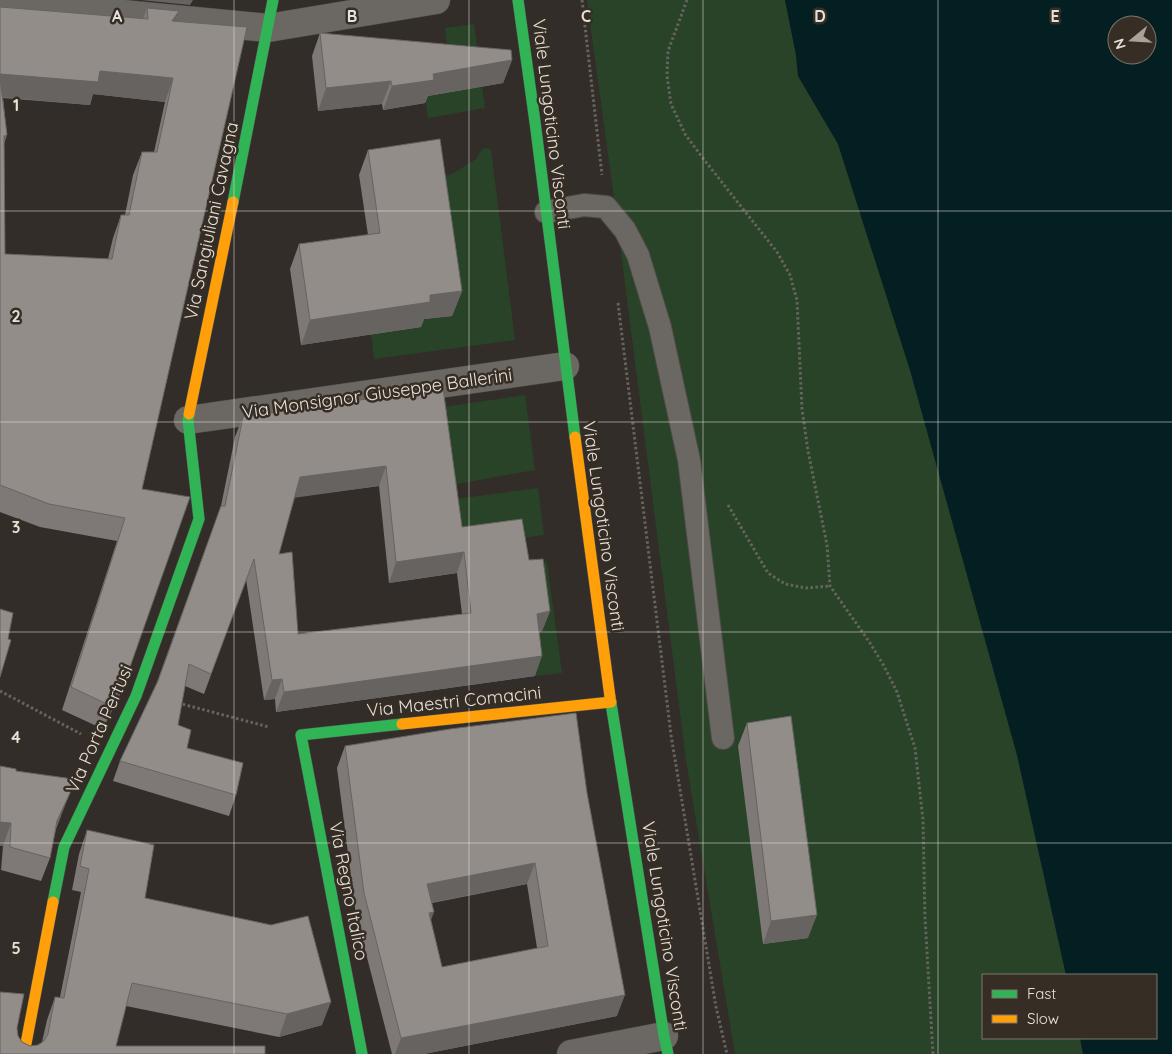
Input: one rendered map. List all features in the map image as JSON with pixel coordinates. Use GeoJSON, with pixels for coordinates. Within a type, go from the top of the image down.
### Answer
{"type":"FeatureCollection","features":[{"type":"Feature","properties":{"kind":"street","name":"Via Sangiuliani Cavagna"},"geometry":{"type":"LineString","coordinates":[[188,420],[273,0]]}},
{"type":"Feature","properties":{"kind":"street"},"geometry":{"type":"LineString","coordinates":[[0,2],[268,28],[436,0]]}},
{"type":"Feature","properties":{"kind":"street","name":"Viale Lungoticino Visconti"},"geometry":{"type":"LineString","coordinates":[[518,0],[611,702],[666,1045]]}},
{"type":"Feature","properties":{"kind":"street","name":"Via Monsignor Giuseppe Ballerini"},"geometry":{"type":"LineString","coordinates":[[188,420],[565,366]]}},
{"type":"Feature","properties":{"kind":"street","name":"Via Porta Pertusi"},"geometry":{"type":"LineString","coordinates":[[24,1054],[64,847],[137,692],[199,519],[188,420]]}},
{"type":"Feature","properties":{"kind":"street","name":"Via Maestri Comacini"},"geometry":{"type":"LineString","coordinates":[[301,735],[611,702]]}},
{"type":"Feature","properties":{"kind":"street","name":"Via Regno Italico"},"geometry":{"type":"LineString","coordinates":[[301,735],[362,1054]]}},
{"type":"Feature","properties":{"kind":"street"},"geometry":{"type":"LineString","coordinates":[[571,1054],[666,1045]]}},
{"type":"Feature","properties":{"kind":"lane"},"geometry":{"type":"LineString","coordinates":[[546,212],[584,205],[606,207],[625,230],[638,255],[660,327],[689,460],[724,738]]}},
{"type":"Feature","properties":{"kind":"path"},"geometry":{"type":"LineString","coordinates":[[582,0],[606,207]]}},
{"type":"Feature","properties":{"kind":"path"},"geometry":{"type":"LineString","coordinates":[[687,0],[668,51],[667,76],[671,104],[685,134],[777,252],[790,275],[797,300],[802,409],[808,451],[827,545],[830,586],[884,666],[897,692],[915,748],[923,820],[925,918],[933,1054]]}},
{"type":"Feature","properties":{"kind":"path"},"geometry":{"type":"LineString","coordinates":[[617,295],[671,735],[716,1007],[727,1054]]}},
{"type":"Feature","properties":{"kind":"path"},"geometry":{"type":"LineString","coordinates":[[725,501],[768,573],[785,584],[806,588],[830,586]]}},
{"type":"Feature","properties":{"kind":"path"},"geometry":{"type":"LineString","coordinates":[[0,691],[111,750]]}},
{"type":"Feature","properties":{"kind":"path"},"geometry":{"type":"LineString","coordinates":[[137,692],[301,735]]}},
{"type":"Feature","properties":{"kind":"green space"},"geometry":{"type":"Polygon","coordinates":[[[587,0],[785,0],[796,55],[798,76],[838,144],[910,370],[1017,755],[1066,974],[982,974],[982,1039],[1080,1039],[1083,1054],[735,1054],[686,760],[587,0]]]}},
{"type":"Feature","properties":{"kind":"green space"},"geometry":{"type":"Polygon","coordinates":[[[474,24],[485,108],[428,118],[425,97],[452,92],[445,28],[474,24]]]}},
{"type":"Feature","properties":{"kind":"green space"},"geometry":{"type":"Polygon","coordinates":[[[484,148],[491,149],[515,340],[374,359],[371,334],[433,179],[452,174],[476,159],[484,148]]]}},
{"type":"Feature","properties":{"kind":"green space"},"geometry":{"type":"Polygon","coordinates":[[[525,395],[535,470],[446,486],[436,408],[525,395]]]}},
{"type":"Feature","properties":{"kind":"green space"},"geometry":{"type":"Polygon","coordinates":[[[538,488],[544,535],[454,547],[448,500],[538,488]]]}},
{"type":"Feature","properties":{"kind":"green space"},"geometry":{"type":"Polygon","coordinates":[[[547,562],[562,673],[535,676],[530,634],[542,631],[519,565],[547,562]]]}},
{"type":"Feature","properties":{"kind":"water"},"geometry":{"type":"Polygon","coordinates":[[[785,0],[1172,0],[1172,1054],[1083,1054],[1080,1039],[1157,1039],[1157,974],[1066,974],[1017,755],[910,370],[838,144],[798,76],[796,55],[785,0]]]}},
{"type":"Feature","properties":{"kind":"building"},"geometry":{"type":"Polygon","coordinates":[[[0,7],[148,19],[147,8],[179,11],[172,21],[247,27],[142,489],[190,497],[130,667],[111,706],[71,687],[125,518],[49,504],[0,485],[0,78],[7,135],[4,136],[5,254],[112,259],[121,215],[129,215],[142,152],[157,152],[173,78],[100,71],[98,82],[0,74],[0,7]]]}},
{"type":"Feature","properties":{"kind":"building"},"geometry":{"type":"Polygon","coordinates":[[[320,33],[511,50],[512,60],[433,74],[434,80],[392,86],[391,81],[326,88],[320,33]]]}},
{"type":"Feature","properties":{"kind":"building"},"geometry":{"type":"Polygon","coordinates":[[[440,139],[462,291],[430,295],[430,302],[310,320],[299,244],[380,233],[368,150],[440,139]]]}},
{"type":"Feature","properties":{"kind":"building"},"geometry":{"type":"Polygon","coordinates":[[[443,388],[462,527],[522,519],[529,560],[543,559],[550,611],[537,614],[542,656],[284,692],[282,679],[272,680],[254,559],[211,674],[189,664],[178,725],[191,730],[187,748],[243,763],[236,795],[120,761],[158,681],[221,506],[225,506],[243,417],[443,388]],[[386,466],[300,477],[279,554],[292,552],[298,634],[471,613],[464,552],[396,562],[386,466]]]}},
{"type":"Feature","properties":{"kind":"building"},"geometry":{"type":"Polygon","coordinates":[[[0,609],[13,613],[8,639],[11,640],[0,677],[0,609]]]}},
{"type":"Feature","properties":{"kind":"building"},"geometry":{"type":"Polygon","coordinates":[[[576,713],[587,793],[625,995],[401,1038],[364,893],[345,746],[450,729],[576,713]],[[535,863],[427,884],[434,912],[429,913],[442,967],[548,946],[535,863]]]}},
{"type":"Feature","properties":{"kind":"building"},"geometry":{"type":"Polygon","coordinates":[[[791,716],[817,915],[771,921],[747,723],[791,716]]]}},
{"type":"Feature","properties":{"kind":"building"},"geometry":{"type":"Polygon","coordinates":[[[0,766],[16,769],[16,771],[73,779],[70,793],[57,821],[50,858],[10,847],[11,823],[0,822],[0,766]]]}},
{"type":"Feature","properties":{"kind":"building"},"geometry":{"type":"Polygon","coordinates":[[[87,830],[154,845],[145,898],[271,925],[308,916],[331,1002],[287,1014],[132,983],[116,1046],[265,1046],[265,1054],[0,1054],[0,992],[24,994],[17,1028],[18,1036],[22,1042],[30,1046],[38,1045],[44,1041],[48,1034],[55,997],[64,998],[89,869],[80,866],[87,830]]]}},
{"type":"Feature","properties":{"kind":"traffic: fast"},"geometry":{"type":"LineString","coordinates":[[233,202],[273,0]]}},
{"type":"Feature","properties":{"kind":"traffic: fast"},"geometry":{"type":"LineString","coordinates":[[518,0],[575,437]]}},
{"type":"Feature","properties":{"kind":"traffic: fast"},"geometry":{"type":"LineString","coordinates":[[53,902],[64,847],[136,696],[199,519],[188,420],[189,414]]}},
{"type":"Feature","properties":{"kind":"traffic: fast"},"geometry":{"type":"LineString","coordinates":[[610,697],[668,1054]]}},
{"type":"Feature","properties":{"kind":"traffic: fast"},"geometry":{"type":"LineString","coordinates":[[362,1054],[301,735],[402,724]]}},
{"type":"Feature","properties":{"kind":"traffic: slow"},"geometry":{"type":"LineString","coordinates":[[189,414],[233,202]]}},
{"type":"Feature","properties":{"kind":"traffic: slow"},"geometry":{"type":"LineString","coordinates":[[575,437],[610,697]]}},
{"type":"Feature","properties":{"kind":"traffic: slow"},"geometry":{"type":"LineString","coordinates":[[402,724],[611,702]]}},
{"type":"Feature","properties":{"kind":"traffic: slow"},"geometry":{"type":"LineString","coordinates":[[24,1054],[53,902]]}}]}
